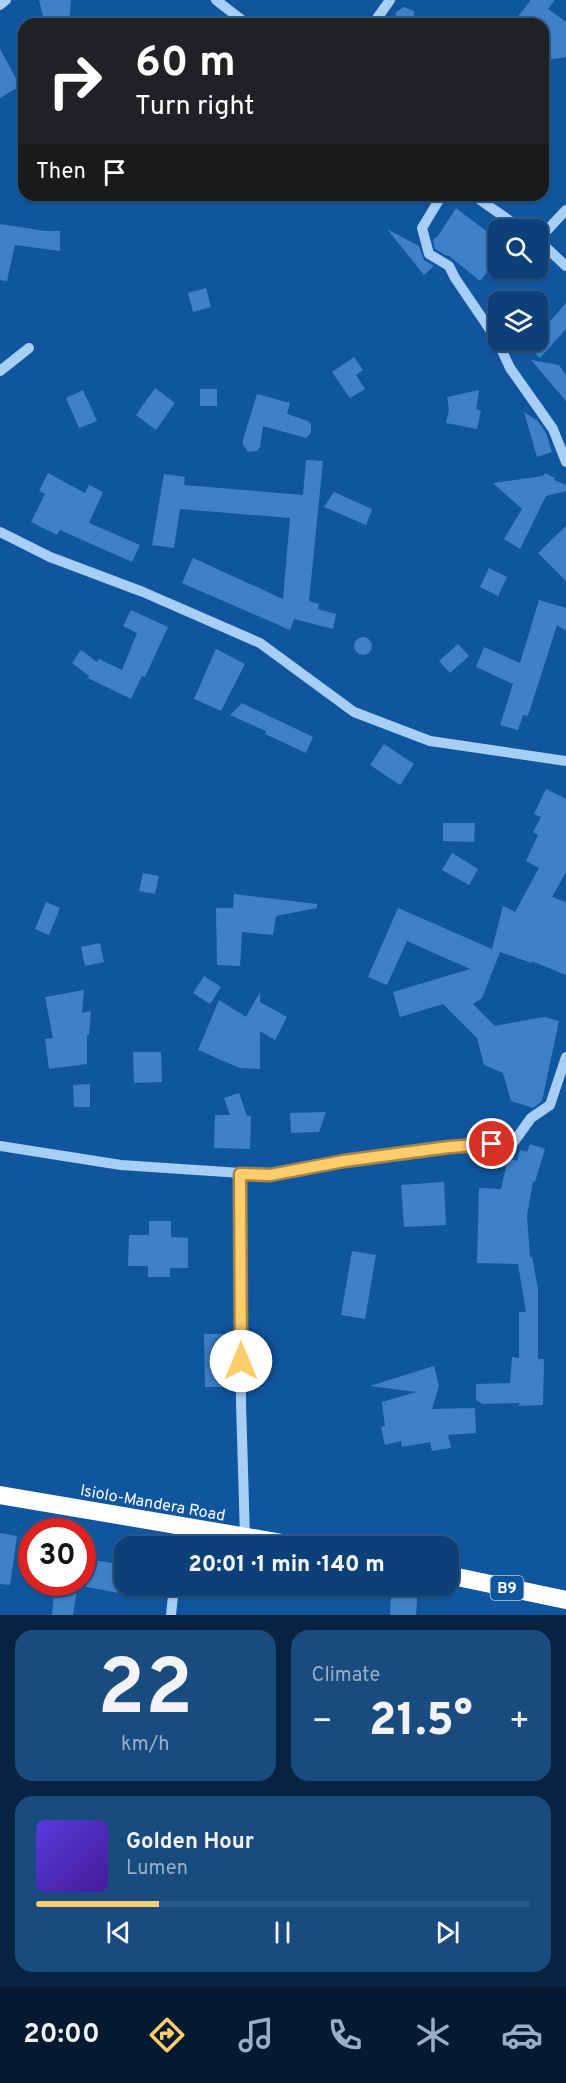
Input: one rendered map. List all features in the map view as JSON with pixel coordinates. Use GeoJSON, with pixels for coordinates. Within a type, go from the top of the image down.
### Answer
{"type":"FeatureCollection","features":[{"type":"Feature","properties":{"kind":"highway","name":"Isiolo-Mandera Road"},"geometry":{"type":"LineString","coordinates":[[0,1495],[239,1536]]}},
{"type":"Feature","properties":{"kind":"highway","name":"B9"},"geometry":{"type":"LineString","coordinates":[[459,1577],[566,1600]]}},
{"type":"Feature","properties":{"kind":"street"},"geometry":{"type":"LineString","coordinates":[[0,5],[6,0]]}},
{"type":"Feature","properties":{"kind":"street"},"geometry":{"type":"LineString","coordinates":[[216,0],[240,18]]}},
{"type":"Feature","properties":{"kind":"street"},"geometry":{"type":"LineString","coordinates":[[378,18],[390,0]]}},
{"type":"Feature","properties":{"kind":"street"},"geometry":{"type":"LineString","coordinates":[[438,201],[422,228],[429,254],[449,266],[497,340],[510,368],[553,429],[566,462]]}},
{"type":"Feature","properties":{"kind":"street"},"geometry":{"type":"LineString","coordinates":[[482,201],[507,219]]}},
{"type":"Feature","properties":{"kind":"street"},"geometry":{"type":"LineString","coordinates":[[548,228],[566,210]]}},
{"type":"Feature","properties":{"kind":"street"},"geometry":{"type":"LineString","coordinates":[[548,249],[566,266]]}},
{"type":"Feature","properties":{"kind":"street"},"geometry":{"type":"LineString","coordinates":[[0,371],[29,348]]}},
{"type":"Feature","properties":{"kind":"street"},"geometry":{"type":"LineString","coordinates":[[0,532],[50,557],[143,592],[260,643],[354,712],[430,741],[566,761]]}},
{"type":"Feature","properties":{"kind":"street"},"geometry":{"type":"LineString","coordinates":[[0,1146],[121,1165],[270,1175],[344,1161],[449,1147],[513,1143],[531,1118],[550,1105],[566,1057]]}},
{"type":"Feature","properties":{"kind":"street"},"geometry":{"type":"LineString","coordinates":[[240,1174],[241,1403],[245,1536]]}},
{"type":"Feature","properties":{"kind":"street"},"geometry":{"type":"LineString","coordinates":[[179,1536],[180,1526]]}},
{"type":"Feature","properties":{"kind":"street"},"geometry":{"type":"LineString","coordinates":[[171,1615],[173,1596]]}},
{"type":"Feature","properties":{"kind":"building"},"geometry":{"type":"Polygon","coordinates":[[[39,0],[71,0],[70,18],[44,18],[39,0]]]}},
{"type":"Feature","properties":{"kind":"building"},"geometry":{"type":"Polygon","coordinates":[[[531,0],[555,0],[548,9],[566,22],[566,57],[549,60],[549,18],[517,18],[531,0]]]}},
{"type":"Feature","properties":{"kind":"building"},"geometry":{"type":"Polygon","coordinates":[[[404,7],[414,11],[413,18],[396,18],[396,12],[404,7]]]}},
{"type":"Feature","properties":{"kind":"building"},"geometry":{"type":"Polygon","coordinates":[[[0,49],[18,82],[18,87],[0,98],[0,49]]]}},
{"type":"Feature","properties":{"kind":"building"},"geometry":{"type":"Polygon","coordinates":[[[456,208],[488,232],[488,271],[480,281],[448,255],[435,249],[433,240],[456,208]]]}},
{"type":"Feature","properties":{"kind":"building"},"geometry":{"type":"Polygon","coordinates":[[[0,224],[60,231],[60,251],[15,245],[7,281],[0,280],[0,224]]]}},
{"type":"Feature","properties":{"kind":"building"},"geometry":{"type":"Polygon","coordinates":[[[387,229],[419,246],[424,260],[434,266],[424,275],[387,229]]]}},
{"type":"Feature","properties":{"kind":"building"},"geometry":{"type":"Polygon","coordinates":[[[206,288],[211,307],[193,312],[188,293],[206,288]]]}},
{"type":"Feature","properties":{"kind":"building"},"geometry":{"type":"Polygon","coordinates":[[[566,303],[566,329],[548,349],[548,323],[566,303]]]}},
{"type":"Feature","properties":{"kind":"building"},"geometry":{"type":"Polygon","coordinates":[[[532,351],[546,351],[540,358],[532,351]]]}},
{"type":"Feature","properties":{"kind":"building"},"geometry":{"type":"Polygon","coordinates":[[[354,357],[363,370],[356,375],[365,389],[350,398],[332,372],[354,357]]]}},
{"type":"Feature","properties":{"kind":"building"},"geometry":{"type":"Polygon","coordinates":[[[531,360],[559,365],[566,375],[566,401],[531,360]]]}},
{"type":"Feature","properties":{"kind":"building"},"geometry":{"type":"Polygon","coordinates":[[[155,388],[175,403],[156,430],[136,415],[155,388]]]}},
{"type":"Feature","properties":{"kind":"building"},"geometry":{"type":"Polygon","coordinates":[[[200,389],[217,389],[217,406],[200,406],[200,389]]]}},
{"type":"Feature","properties":{"kind":"building"},"geometry":{"type":"Polygon","coordinates":[[[83,390],[97,421],[79,428],[66,398],[83,390]]]}},
{"type":"Feature","properties":{"kind":"building"},"geometry":{"type":"Polygon","coordinates":[[[479,390],[476,409],[481,411],[477,429],[446,423],[449,409],[447,397],[479,390]]]}},
{"type":"Feature","properties":{"kind":"building"},"geometry":{"type":"Polygon","coordinates":[[[257,394],[290,403],[287,414],[308,421],[311,424],[311,433],[306,438],[263,426],[260,447],[257,451],[248,452],[243,445],[243,440],[257,394]]]}},
{"type":"Feature","properties":{"kind":"building"},"geometry":{"type":"Polygon","coordinates":[[[524,412],[538,421],[546,433],[552,452],[537,457],[524,412]]]}},
{"type":"Feature","properties":{"kind":"building"},"geometry":{"type":"Polygon","coordinates":[[[306,460],[323,461],[309,601],[319,604],[318,609],[336,614],[333,629],[294,619],[290,630],[182,583],[193,558],[283,599],[290,518],[180,509],[174,548],[152,545],[164,474],[185,477],[184,485],[303,495],[306,460]]]}},
{"type":"Feature","properties":{"kind":"building"},"geometry":{"type":"Polygon","coordinates":[[[48,473],[85,493],[89,485],[103,492],[89,523],[140,545],[132,562],[60,530],[57,535],[31,522],[45,494],[39,491],[48,473]]]}},
{"type":"Feature","properties":{"kind":"building"},"geometry":{"type":"Polygon","coordinates":[[[545,473],[566,485],[566,491],[546,496],[520,549],[504,539],[522,509],[493,483],[543,476],[545,473]]]}},
{"type":"Feature","properties":{"kind":"building"},"geometry":{"type":"Polygon","coordinates":[[[334,492],[372,509],[366,525],[324,507],[334,492]]]}},
{"type":"Feature","properties":{"kind":"building"},"geometry":{"type":"Polygon","coordinates":[[[566,526],[566,581],[538,553],[566,526]]]}},
{"type":"Feature","properties":{"kind":"building"},"geometry":{"type":"Polygon","coordinates":[[[489,568],[507,577],[498,596],[480,587],[489,568]]]}},
{"type":"Feature","properties":{"kind":"building"},"geometry":{"type":"Polygon","coordinates":[[[539,600],[566,608],[566,631],[557,625],[528,716],[523,715],[518,730],[500,725],[513,684],[476,667],[484,647],[520,663],[539,600]]]}},
{"type":"Feature","properties":{"kind":"building"},"geometry":{"type":"Polygon","coordinates":[[[131,610],[168,627],[145,677],[142,676],[131,699],[88,678],[89,676],[72,663],[81,650],[97,662],[99,659],[122,670],[137,633],[123,626],[131,610]]]}},
{"type":"Feature","properties":{"kind":"building"},"geometry":{"type":"Polygon","coordinates":[[[363,637],[369,640],[372,646],[369,652],[363,655],[357,652],[354,646],[357,640],[363,637]]]}},
{"type":"Feature","properties":{"kind":"building"},"geometry":{"type":"Polygon","coordinates":[[[458,644],[469,656],[450,673],[439,661],[458,644]]]}},
{"type":"Feature","properties":{"kind":"building"},"geometry":{"type":"Polygon","coordinates":[[[216,649],[245,664],[221,711],[194,699],[216,649]]]}},
{"type":"Feature","properties":{"kind":"building"},"geometry":{"type":"Polygon","coordinates":[[[242,703],[313,737],[306,753],[230,715],[242,703]]]}},
{"type":"Feature","properties":{"kind":"building"},"geometry":{"type":"Polygon","coordinates":[[[384,744],[414,764],[400,785],[370,765],[384,744]]]}},
{"type":"Feature","properties":{"kind":"building"},"geometry":{"type":"Polygon","coordinates":[[[546,789],[566,799],[566,872],[552,897],[566,902],[566,975],[500,952],[482,998],[473,1004],[495,1026],[544,1017],[559,1021],[542,1101],[533,1108],[511,1101],[503,1073],[484,1065],[477,1038],[443,1004],[400,1017],[393,992],[470,969],[407,941],[387,985],[368,977],[398,908],[492,949],[503,906],[515,912],[539,868],[526,861],[538,835],[533,832],[541,817],[534,814],[546,789]]]}},
{"type":"Feature","properties":{"kind":"building"},"geometry":{"type":"Polygon","coordinates":[[[443,823],[475,823],[474,842],[443,841],[443,823]]]}},
{"type":"Feature","properties":{"kind":"building"},"geometry":{"type":"Polygon","coordinates":[[[452,853],[478,869],[469,885],[442,870],[452,853]]]}},
{"type":"Feature","properties":{"kind":"building"},"geometry":{"type":"Polygon","coordinates":[[[143,873],[159,876],[155,894],[139,891],[143,873]]]}},
{"type":"Feature","properties":{"kind":"building"},"geometry":{"type":"Polygon","coordinates":[[[234,894],[317,904],[317,908],[276,916],[273,935],[242,932],[240,966],[217,965],[216,908],[233,908],[234,894]]]}},
{"type":"Feature","properties":{"kind":"building"},"geometry":{"type":"Polygon","coordinates":[[[46,902],[60,908],[49,935],[35,929],[46,902]]]}},
{"type":"Feature","properties":{"kind":"building"},"geometry":{"type":"Polygon","coordinates":[[[100,943],[104,962],[85,966],[81,947],[100,943]]]}},
{"type":"Feature","properties":{"kind":"building"},"geometry":{"type":"Polygon","coordinates":[[[204,976],[221,987],[210,1004],[193,993],[204,976]]]}},
{"type":"Feature","properties":{"kind":"building"},"geometry":{"type":"Polygon","coordinates":[[[84,990],[82,1013],[91,1011],[89,1035],[87,1035],[87,1064],[49,1069],[45,1039],[53,1038],[45,997],[84,990]]]}},
{"type":"Feature","properties":{"kind":"building"},"geometry":{"type":"Polygon","coordinates":[[[260,992],[260,1002],[287,1017],[275,1040],[260,1031],[260,1069],[240,1068],[198,1050],[219,1000],[246,1017],[260,992]]]}},
{"type":"Feature","properties":{"kind":"building"},"geometry":{"type":"Polygon","coordinates":[[[133,1052],[161,1052],[162,1082],[134,1083],[133,1052]]]}},
{"type":"Feature","properties":{"kind":"building"},"geometry":{"type":"Polygon","coordinates":[[[90,1084],[90,1107],[74,1107],[73,1085],[90,1084]]]}},
{"type":"Feature","properties":{"kind":"building"},"geometry":{"type":"Polygon","coordinates":[[[239,1093],[247,1116],[251,1116],[250,1149],[214,1148],[215,1115],[230,1115],[224,1098],[239,1093]]]}},
{"type":"Feature","properties":{"kind":"building"},"geometry":{"type":"Polygon","coordinates":[[[326,1112],[319,1132],[291,1133],[290,1113],[326,1112]]]}},
{"type":"Feature","properties":{"kind":"building"},"geometry":{"type":"Polygon","coordinates":[[[530,1144],[545,1149],[535,1182],[533,1181],[527,1216],[530,1257],[532,1257],[538,1289],[538,1359],[544,1359],[543,1405],[483,1404],[476,1400],[476,1384],[510,1383],[512,1357],[519,1358],[519,1312],[526,1312],[518,1264],[477,1263],[479,1188],[501,1189],[508,1158],[517,1161],[520,1150],[527,1152],[530,1144]]]}},
{"type":"Feature","properties":{"kind":"building"},"geometry":{"type":"Polygon","coordinates":[[[444,1182],[446,1225],[404,1227],[401,1185],[444,1182]]]}},
{"type":"Feature","properties":{"kind":"building"},"geometry":{"type":"Polygon","coordinates":[[[149,1221],[171,1221],[171,1237],[188,1238],[188,1268],[170,1268],[170,1277],[148,1277],[148,1266],[128,1266],[129,1235],[149,1235],[149,1221]]]}},
{"type":"Feature","properties":{"kind":"building"},"geometry":{"type":"Polygon","coordinates":[[[352,1251],[376,1255],[365,1319],[341,1315],[352,1251]]]}},
{"type":"Feature","properties":{"kind":"building"},"geometry":{"type":"Polygon","coordinates":[[[204,1334],[226,1334],[226,1387],[205,1387],[204,1334]]]}},
{"type":"Feature","properties":{"kind":"building"},"geometry":{"type":"Polygon","coordinates":[[[434,1366],[439,1386],[432,1409],[475,1408],[476,1433],[448,1435],[451,1448],[432,1451],[430,1442],[402,1447],[401,1441],[385,1445],[381,1427],[385,1426],[382,1402],[416,1392],[370,1386],[434,1366]]]}},
{"type":"Feature","properties":{"kind":"building"},"geometry":{"type":"Polygon","coordinates":[[[0,1533],[17,1536],[10,1585],[0,1584],[0,1533]]]}},
{"type":"Feature","properties":{"kind":"building"},"geometry":{"type":"Polygon","coordinates":[[[96,1560],[114,1563],[114,1592],[96,1589],[96,1560]]]}},
{"type":"Feature","properties":{"kind":"building"},"geometry":{"type":"Polygon","coordinates":[[[54,1596],[76,1596],[73,1615],[52,1615],[54,1596]]]}},
{"type":"Feature","properties":{"kind":"building"},"geometry":{"type":"Polygon","coordinates":[[[391,1596],[417,1596],[416,1615],[390,1615],[391,1596]]]}},
{"type":"Feature","properties":{"kind":"route"},"geometry":{"type":"LineString","coordinates":[[241,1361],[240,1174],[270,1175],[344,1161],[449,1147],[492,1144]]}}]}
